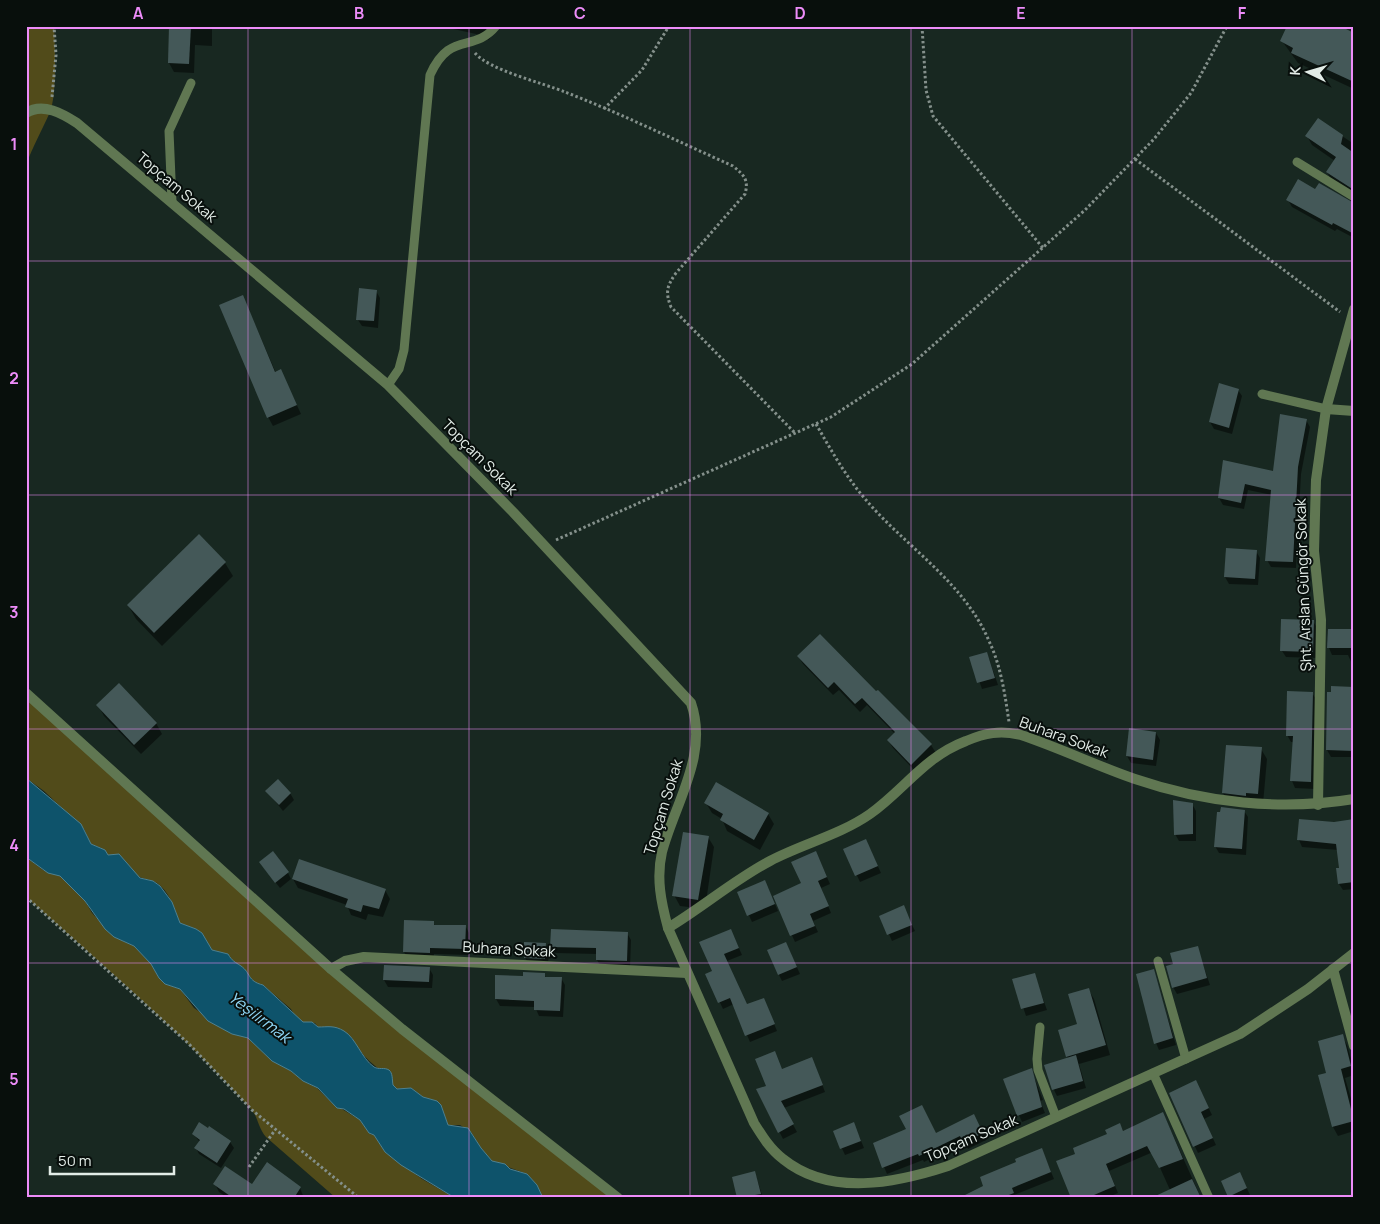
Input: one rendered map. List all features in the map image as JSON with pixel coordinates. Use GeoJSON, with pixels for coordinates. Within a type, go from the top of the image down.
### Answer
{"type":"FeatureCollection","features":[{"type":"Feature","properties":{"kind":"street"},"geometry":{"type":"LineString","coordinates":[[26,112],[32,109],[51,110]]}},
{"type":"Feature","properties":{"kind":"street","name":"Topçam Sokak"},"geometry":{"type":"LineString","coordinates":[[51,110],[77,123],[388,385],[544,545],[691,703],[697,735],[695,753],[662,852],[659,896],[668,928],[754,1123],[768,1144],[783,1159],[821,1178],[865,1184],[916,1176],[948,1166],[1240,1034],[1354,954]]}},
{"type":"Feature","properties":{"kind":"street","name":"Şht. Arslan Güngör Sokak"},"geometry":{"type":"LineString","coordinates":[[1318,805],[1321,620],[1314,551],[1319,446],[1326,409],[1354,309]]}},
{"type":"Feature","properties":{"kind":"street"},"geometry":{"type":"LineString","coordinates":[[1326,409],[1354,411]]}},
{"type":"Feature","properties":{"kind":"street"},"geometry":{"type":"LineString","coordinates":[[26,693],[331,969],[402,1029],[618,1198]]}},
{"type":"Feature","properties":{"kind":"street","name":"Buhara Sokak"},"geometry":{"type":"LineString","coordinates":[[668,928],[691,914],[728,886],[771,860],[869,814],[920,768],[947,748],[989,732],[1011,733],[1042,742],[1133,779],[1185,794],[1231,801],[1318,805],[1354,800]]}},
{"type":"Feature","properties":{"kind":"street","name":"Buhara Sokak"},"geometry":{"type":"LineString","coordinates":[[331,969],[346,961],[364,957],[687,973]]}},
{"type":"Feature","properties":{"kind":"street"},"geometry":{"type":"LineString","coordinates":[[1333,969],[1354,1046]]}},
{"type":"Feature","properties":{"kind":"lane"},"geometry":{"type":"LineString","coordinates":[[388,385],[399,369],[404,350],[430,75],[437,59],[448,49],[488,36],[496,26]]}},
{"type":"Feature","properties":{"kind":"lane"},"geometry":{"type":"LineString","coordinates":[[172,202],[169,131],[191,83]]}},
{"type":"Feature","properties":{"kind":"lane"},"geometry":{"type":"LineString","coordinates":[[1297,162],[1354,197]]}},
{"type":"Feature","properties":{"kind":"lane"},"geometry":{"type":"LineString","coordinates":[[1262,394],[1326,409]]}},
{"type":"Feature","properties":{"kind":"lane"},"geometry":{"type":"LineString","coordinates":[[1158,961],[1186,1058]]}},
{"type":"Feature","properties":{"kind":"lane"},"geometry":{"type":"LineString","coordinates":[[1040,1027],[1037,1059],[1038,1070],[1056,1117]]}},
{"type":"Feature","properties":{"kind":"lane"},"geometry":{"type":"LineString","coordinates":[[1153,1073],[1209,1198]]}},
{"type":"Feature","properties":{"kind":"path"},"geometry":{"type":"LineString","coordinates":[[51,110],[56,55],[54,26]]}},
{"type":"Feature","properties":{"kind":"path"},"geometry":{"type":"LineString","coordinates":[[604,109],[642,70],[669,26]]}},
{"type":"Feature","properties":{"kind":"path"},"geometry":{"type":"LineString","coordinates":[[922,26],[926,90],[933,116],[1043,248]]}},
{"type":"Feature","properties":{"kind":"path"},"geometry":{"type":"LineString","coordinates":[[544,545],[831,417],[912,364],[1085,210],[1154,139],[1190,93],[1227,26]]}},
{"type":"Feature","properties":{"kind":"path"},"geometry":{"type":"LineString","coordinates":[[469,41],[480,59],[604,109],[733,166],[744,174],[748,183],[745,194],[676,273],[667,286],[666,295],[671,307],[796,433]]}},
{"type":"Feature","properties":{"kind":"path"},"geometry":{"type":"LineString","coordinates":[[1135,158],[1350,320]]}},
{"type":"Feature","properties":{"kind":"path"},"geometry":{"type":"LineString","coordinates":[[816,424],[840,465],[866,500],[955,589],[973,612],[990,641],[1004,687],[1011,733]]}},
{"type":"Feature","properties":{"kind":"path"},"geometry":{"type":"LineString","coordinates":[[26,897],[189,1044],[252,1110],[359,1198]]}},
{"type":"Feature","properties":{"kind":"path"},"geometry":{"type":"LineString","coordinates":[[250,1167],[275,1130]]}},
{"type":"Feature","properties":{"kind":"shaded area"},"geometry":{"type":"Polygon","coordinates":[[[26,26],[54,26],[55,83],[50,112],[26,165],[26,26]]]}},
{"type":"Feature","properties":{"kind":"shaded area"},"geometry":{"type":"Polygon","coordinates":[[[26,693],[331,969],[618,1198],[543,1198],[537,1185],[527,1174],[492,1161],[471,1132],[460,1125],[448,1125],[441,1105],[437,1101],[423,1097],[411,1088],[397,1089],[393,1085],[392,1080],[364,1056],[352,1038],[323,1027],[318,1027],[315,1023],[303,1022],[296,1018],[291,1009],[263,985],[255,983],[241,966],[233,963],[228,954],[212,950],[202,933],[180,923],[176,911],[163,888],[153,881],[138,876],[123,859],[108,855],[101,848],[91,844],[84,829],[44,791],[26,778],[26,693]]]}},
{"type":"Feature","properties":{"kind":"shaded area"},"geometry":{"type":"Polygon","coordinates":[[[26,857],[43,870],[60,876],[85,901],[92,913],[114,937],[134,946],[151,964],[159,978],[165,984],[180,989],[194,1008],[232,1034],[248,1038],[272,1061],[317,1088],[332,1103],[360,1120],[370,1134],[374,1135],[385,1152],[422,1179],[455,1198],[336,1198],[266,1137],[253,1111],[197,1053],[26,897],[26,857]]]}},
{"type":"Feature","properties":{"kind":"water","name":"Yeşilırmak"},"geometry":{"type":"Polygon","coordinates":[[[26,778],[81,824],[91,844],[105,850],[108,855],[119,854],[140,878],[153,881],[160,886],[172,902],[180,923],[202,933],[212,950],[228,954],[254,981],[263,985],[303,1022],[312,1022],[318,1027],[334,1027],[344,1031],[352,1038],[369,1063],[376,1068],[390,1071],[393,1085],[397,1089],[411,1088],[423,1097],[437,1101],[441,1105],[448,1125],[468,1128],[492,1161],[505,1164],[510,1169],[527,1174],[537,1185],[543,1198],[455,1198],[401,1165],[385,1152],[374,1135],[369,1133],[360,1120],[344,1109],[337,1108],[318,1088],[303,1081],[291,1071],[272,1061],[248,1038],[232,1034],[208,1021],[180,989],[165,984],[159,978],[151,964],[134,946],[114,937],[105,929],[85,901],[60,876],[48,873],[26,857],[26,778]]]}},
{"type":"Feature","properties":{"kind":"building"},"geometry":{"type":"Polygon","coordinates":[[[169,26],[191,26],[189,64],[168,63],[169,26]]]}},
{"type":"Feature","properties":{"kind":"building"},"geometry":{"type":"Polygon","coordinates":[[[1287,26],[1340,26],[1354,33],[1354,82],[1291,53],[1293,48],[1280,41],[1287,26]]]}},
{"type":"Feature","properties":{"kind":"building"},"geometry":{"type":"Polygon","coordinates":[[[1318,118],[1343,135],[1341,144],[1354,153],[1354,190],[1326,172],[1336,157],[1305,136],[1318,118]]]}},
{"type":"Feature","properties":{"kind":"building"},"geometry":{"type":"Polygon","coordinates":[[[1298,179],[1315,189],[1319,183],[1354,203],[1354,234],[1333,223],[1332,225],[1286,200],[1298,179]]]}},
{"type":"Feature","properties":{"kind":"building"},"geometry":{"type":"Polygon","coordinates":[[[359,288],[377,290],[374,321],[356,320],[359,288]]]}},
{"type":"Feature","properties":{"kind":"building"},"geometry":{"type":"Polygon","coordinates":[[[243,295],[275,372],[281,369],[297,405],[267,418],[219,305],[243,295]]]}},
{"type":"Feature","properties":{"kind":"building"},"geometry":{"type":"Polygon","coordinates":[[[1219,383],[1239,389],[1229,428],[1209,422],[1219,383]]]}},
{"type":"Feature","properties":{"kind":"building"},"geometry":{"type":"Polygon","coordinates":[[[1280,414],[1307,419],[1298,467],[1293,562],[1265,561],[1271,490],[1245,484],[1241,503],[1218,498],[1223,460],[1273,471],[1280,414]]]}},
{"type":"Feature","properties":{"kind":"building"},"geometry":{"type":"Polygon","coordinates":[[[199,534],[226,562],[154,633],[127,605],[199,534]]]}},
{"type":"Feature","properties":{"kind":"building"},"geometry":{"type":"Polygon","coordinates":[[[1226,548],[1257,550],[1255,579],[1224,577],[1226,548]]]}},
{"type":"Feature","properties":{"kind":"building"},"geometry":{"type":"Polygon","coordinates":[[[1281,619],[1314,620],[1313,652],[1280,651],[1281,619]]]}},
{"type":"Feature","properties":{"kind":"building"},"geometry":{"type":"Polygon","coordinates":[[[1328,629],[1354,629],[1354,648],[1327,648],[1328,629]]]}},
{"type":"Feature","properties":{"kind":"building"},"geometry":{"type":"Polygon","coordinates":[[[820,634],[932,744],[911,765],[887,740],[895,732],[862,698],[855,704],[834,682],[828,688],[797,656],[820,634]]]}},
{"type":"Feature","properties":{"kind":"building"},"geometry":{"type":"Polygon","coordinates":[[[987,652],[995,678],[977,683],[969,657],[987,652]]]}},
{"type":"Feature","properties":{"kind":"building"},"geometry":{"type":"Polygon","coordinates":[[[119,683],[157,723],[134,745],[96,705],[119,683]]]}},
{"type":"Feature","properties":{"kind":"building"},"geometry":{"type":"Polygon","coordinates":[[[1331,686],[1354,687],[1354,751],[1326,750],[1327,692],[1331,692],[1331,686]]]}},
{"type":"Feature","properties":{"kind":"building"},"geometry":{"type":"Polygon","coordinates":[[[1287,691],[1313,692],[1311,782],[1290,781],[1293,736],[1286,736],[1287,691]]]}},
{"type":"Feature","properties":{"kind":"building"},"geometry":{"type":"Polygon","coordinates":[[[1129,728],[1156,732],[1153,760],[1126,756],[1129,728]]]}},
{"type":"Feature","properties":{"kind":"building"},"geometry":{"type":"Polygon","coordinates":[[[1226,745],[1262,747],[1258,794],[1246,793],[1246,796],[1222,793],[1226,745]]]}},
{"type":"Feature","properties":{"kind":"building"},"geometry":{"type":"Polygon","coordinates":[[[278,779],[291,793],[279,805],[265,791],[278,779]]]}},
{"type":"Feature","properties":{"kind":"building"},"geometry":{"type":"Polygon","coordinates":[[[716,782],[769,813],[754,840],[720,820],[723,814],[704,803],[716,782]]]}},
{"type":"Feature","properties":{"kind":"building"},"geometry":{"type":"Polygon","coordinates":[[[1173,800],[1193,803],[1193,834],[1174,835],[1173,800]]]}},
{"type":"Feature","properties":{"kind":"building"},"geometry":{"type":"Polygon","coordinates":[[[1221,807],[1245,810],[1242,849],[1214,847],[1217,812],[1220,812],[1221,807]]]}},
{"type":"Feature","properties":{"kind":"building"},"geometry":{"type":"Polygon","coordinates":[[[1299,819],[1334,822],[1354,819],[1354,882],[1338,884],[1336,868],[1339,868],[1336,844],[1297,840],[1299,819]]]}},
{"type":"Feature","properties":{"kind":"building"},"geometry":{"type":"Polygon","coordinates":[[[683,832],[709,836],[698,900],[672,896],[683,832]]]}},
{"type":"Feature","properties":{"kind":"building"},"geometry":{"type":"Polygon","coordinates":[[[866,839],[878,866],[855,876],[843,849],[866,839]]]}},
{"type":"Feature","properties":{"kind":"building"},"geometry":{"type":"Polygon","coordinates":[[[273,851],[289,872],[275,883],[259,862],[273,851]]]}},
{"type":"Feature","properties":{"kind":"building"},"geometry":{"type":"Polygon","coordinates":[[[816,851],[827,877],[818,881],[829,906],[810,914],[815,926],[790,936],[773,896],[801,883],[791,862],[816,851]]]}},
{"type":"Feature","properties":{"kind":"building"},"geometry":{"type":"Polygon","coordinates":[[[299,859],[386,889],[379,909],[363,905],[361,912],[345,907],[348,899],[292,879],[299,859]]]}},
{"type":"Feature","properties":{"kind":"building"},"geometry":{"type":"Polygon","coordinates":[[[765,880],[775,904],[747,916],[737,892],[765,880]]]}},
{"type":"Feature","properties":{"kind":"building"},"geometry":{"type":"Polygon","coordinates":[[[904,905],[912,925],[887,935],[879,916],[904,905]]]}},
{"type":"Feature","properties":{"kind":"building"},"geometry":{"type":"Polygon","coordinates":[[[404,920],[434,921],[434,925],[466,925],[465,949],[430,948],[430,953],[403,952],[404,920]]]}},
{"type":"Feature","properties":{"kind":"building"},"geometry":{"type":"Polygon","coordinates":[[[551,929],[628,932],[627,961],[596,960],[596,948],[550,947],[551,929]]]}},
{"type":"Feature","properties":{"kind":"building"},"geometry":{"type":"Polygon","coordinates":[[[731,929],[739,948],[724,954],[747,1004],[764,998],[775,1024],[745,1036],[730,998],[718,1003],[705,974],[712,971],[699,942],[731,929]]]}},
{"type":"Feature","properties":{"kind":"building"},"geometry":{"type":"Polygon","coordinates":[[[524,942],[546,943],[545,959],[524,958],[524,942]]]}},
{"type":"Feature","properties":{"kind":"building"},"geometry":{"type":"Polygon","coordinates":[[[786,942],[797,967],[778,975],[767,950],[786,942]]]}},
{"type":"Feature","properties":{"kind":"building"},"geometry":{"type":"Polygon","coordinates":[[[1198,946],[1207,978],[1172,988],[1166,966],[1173,964],[1170,953],[1198,946]]]}},
{"type":"Feature","properties":{"kind":"building"},"geometry":{"type":"Polygon","coordinates":[[[384,965],[430,967],[429,982],[383,980],[384,965]]]}},
{"type":"Feature","properties":{"kind":"building"},"geometry":{"type":"Polygon","coordinates":[[[1154,969],[1173,1038],[1154,1044],[1136,974],[1154,969]]]}},
{"type":"Feature","properties":{"kind":"building"},"geometry":{"type":"Polygon","coordinates":[[[523,972],[545,973],[545,977],[562,977],[560,1011],[534,1010],[534,1001],[495,999],[495,975],[523,976],[523,972]]]}},
{"type":"Feature","properties":{"kind":"building"},"geometry":{"type":"Polygon","coordinates":[[[1035,973],[1044,1003],[1021,1009],[1012,979],[1035,973]]]}},
{"type":"Feature","properties":{"kind":"building"},"geometry":{"type":"Polygon","coordinates":[[[1089,988],[1106,1045],[1066,1057],[1058,1030],[1077,1024],[1068,994],[1089,988]]]}},
{"type":"Feature","properties":{"kind":"building"},"geometry":{"type":"Polygon","coordinates":[[[1343,1034],[1351,1066],[1341,1069],[1354,1121],[1332,1127],[1318,1075],[1326,1073],[1318,1041],[1343,1034]]]}},
{"type":"Feature","properties":{"kind":"building"},"geometry":{"type":"Polygon","coordinates":[[[775,1051],[782,1069],[812,1057],[823,1085],[781,1101],[794,1124],[778,1133],[756,1089],[766,1086],[755,1059],[775,1051]]]}},
{"type":"Feature","properties":{"kind":"building"},"geometry":{"type":"Polygon","coordinates":[[[1076,1055],[1083,1081],[1052,1090],[1044,1065],[1076,1055]]]}},
{"type":"Feature","properties":{"kind":"building"},"geometry":{"type":"Polygon","coordinates":[[[1032,1068],[1042,1107],[1017,1116],[1003,1079],[1032,1068]]]}},
{"type":"Feature","properties":{"kind":"building"},"geometry":{"type":"Polygon","coordinates":[[[1196,1080],[1209,1108],[1201,1112],[1213,1138],[1193,1147],[1169,1093],[1196,1080]]]}},
{"type":"Feature","properties":{"kind":"building"},"geometry":{"type":"Polygon","coordinates":[[[922,1105],[936,1133],[974,1114],[983,1133],[963,1143],[960,1136],[919,1156],[918,1154],[882,1168],[873,1143],[906,1129],[899,1116],[922,1105]]]}},
{"type":"Feature","properties":{"kind":"building"},"geometry":{"type":"Polygon","coordinates":[[[1163,1112],[1183,1159],[1159,1168],[1147,1146],[1106,1164],[1115,1186],[1087,1198],[1071,1198],[1056,1161],[1075,1154],[1073,1148],[1107,1134],[1105,1130],[1120,1123],[1123,1131],[1163,1112]]]}},
{"type":"Feature","properties":{"kind":"building"},"geometry":{"type":"Polygon","coordinates":[[[199,1122],[208,1128],[209,1126],[231,1141],[217,1163],[194,1148],[200,1140],[192,1134],[199,1122]]]}},
{"type":"Feature","properties":{"kind":"building"},"geometry":{"type":"Polygon","coordinates":[[[854,1122],[861,1141],[840,1149],[833,1131],[854,1122]]]}},
{"type":"Feature","properties":{"kind":"building"},"geometry":{"type":"Polygon","coordinates":[[[1042,1148],[1051,1172],[1012,1188],[1014,1193],[1001,1198],[959,1198],[983,1186],[980,1177],[1016,1162],[1015,1159],[1042,1148]]]}},
{"type":"Feature","properties":{"kind":"building"},"geometry":{"type":"Polygon","coordinates":[[[267,1162],[301,1187],[294,1198],[233,1198],[213,1184],[225,1166],[252,1184],[267,1162]]]}},
{"type":"Feature","properties":{"kind":"building"},"geometry":{"type":"Polygon","coordinates":[[[755,1171],[761,1194],[737,1198],[732,1177],[755,1171]]]}},
{"type":"Feature","properties":{"kind":"building"},"geometry":{"type":"Polygon","coordinates":[[[1240,1172],[1247,1188],[1228,1197],[1221,1181],[1240,1172]]]}},
{"type":"Feature","properties":{"kind":"building"},"geometry":{"type":"Polygon","coordinates":[[[1192,1179],[1201,1198],[1151,1198],[1192,1179]]]}}]}
